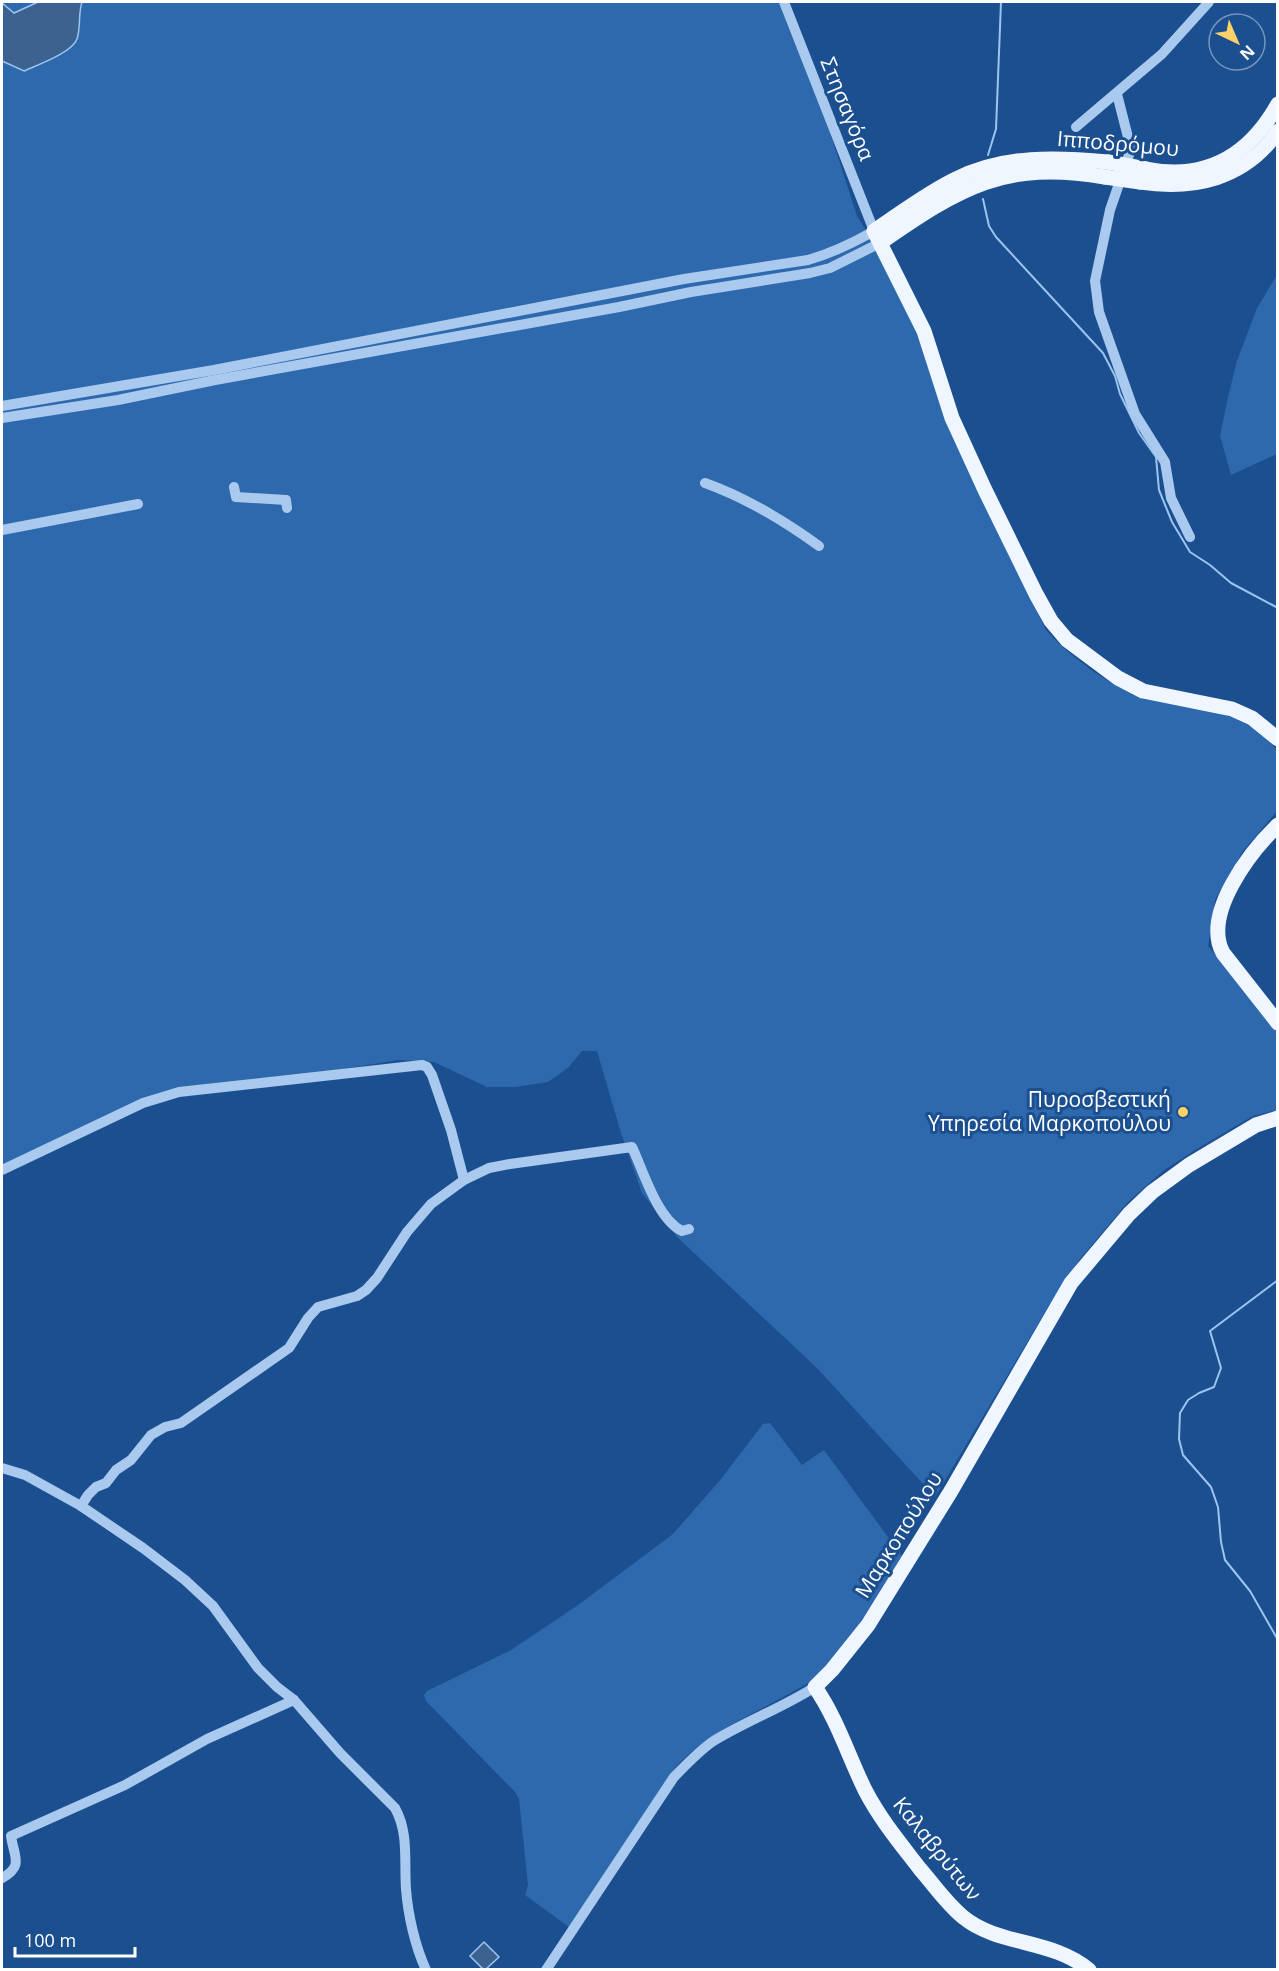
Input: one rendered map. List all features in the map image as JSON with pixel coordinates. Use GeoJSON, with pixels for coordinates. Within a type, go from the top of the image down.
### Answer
{"type":"FeatureCollection","features":[{"type":"Feature","properties":{"kind":"main road","name":"Ιπποδρόμου"},"geometry":{"type":"LineString","coordinates":[[1143,176],[1188,171],[1228,159],[1261,131],[1278,104]]}},
{"type":"Feature","properties":{"kind":"main road","name":"Ιπποδρόμου"},"geometry":{"type":"LineString","coordinates":[[877,237],[942,186],[988,167],[1018,161],[1053,158],[1143,176],[1176,186],[1214,179],[1235,170],[1250,160],[1278,131]]}},
{"type":"Feature","properties":{"kind":"main road"},"geometry":{"type":"LineString","coordinates":[[877,237],[924,331],[957,428],[1051,621],[1067,640],[1118,678],[1143,691],[1232,709],[1252,718],[1278,739]]}},
{"type":"Feature","properties":{"kind":"main road"},"geometry":{"type":"LineString","coordinates":[[1278,825],[1254,852],[1227,892],[1220,910],[1217,934],[1218,944],[1223,953],[1278,1023]]}},
{"type":"Feature","properties":{"kind":"main road","name":"Μαρκοπούλου"},"geometry":{"type":"LineString","coordinates":[[814,1687],[832,1670],[868,1625],[951,1491],[1071,1283],[1130,1214],[1152,1192],[1189,1165],[1256,1125],[1278,1118]]}},
{"type":"Feature","properties":{"kind":"main road","name":"Καλαβρύτων"},"geometry":{"type":"LineString","coordinates":[[814,1687],[833,1717],[882,1821],[943,1897],[974,1925],[1078,1960],[1089,1970]]}},
{"type":"Feature","properties":{"kind":"street","name":"Στησαγόρα"},"geometry":{"type":"LineString","coordinates":[[784,2],[877,237]]}},
{"type":"Feature","properties":{"kind":"street"},"geometry":{"type":"LineString","coordinates":[[1076,127],[1162,54],[1209,2]]}},
{"type":"Feature","properties":{"kind":"street"},"geometry":{"type":"LineString","coordinates":[[1117,94],[1131,149],[1110,210],[1095,281],[1099,312],[1135,414],[1165,462],[1171,498],[1190,537]]}},
{"type":"Feature","properties":{"kind":"street"},"geometry":{"type":"LineString","coordinates":[[2,406],[214,370],[617,294],[684,279],[808,260],[877,237]]}},
{"type":"Feature","properties":{"kind":"street"},"geometry":{"type":"LineString","coordinates":[[2,418],[117,400],[215,380],[830,268],[877,237]]}},
{"type":"Feature","properties":{"kind":"street"},"geometry":{"type":"LineString","coordinates":[[617,294],[619,307]]}},
{"type":"Feature","properties":{"kind":"street"},"geometry":{"type":"LineString","coordinates":[[705,483],[772,514],[819,546]]}},
{"type":"Feature","properties":{"kind":"street"},"geometry":{"type":"LineString","coordinates":[[234,487],[236,497],[286,500],[287,508]]}},
{"type":"Feature","properties":{"kind":"street"},"geometry":{"type":"LineString","coordinates":[[2,530],[138,504]]}},
{"type":"Feature","properties":{"kind":"street"},"geometry":{"type":"LineString","coordinates":[[2,1170],[143,1103],[179,1092],[422,1065],[427,1067],[432,1075],[451,1130],[464,1180]]}},
{"type":"Feature","properties":{"kind":"street"},"geometry":{"type":"LineString","coordinates":[[81,1506],[96,1487],[106,1483],[116,1470],[131,1460],[151,1435],[165,1427],[181,1423],[289,1348],[308,1318],[318,1307],[357,1296],[366,1290],[431,1204],[464,1180],[489,1168],[632,1147],[647,1185],[666,1216],[676,1228],[682,1231],[689,1229]]}},
{"type":"Feature","properties":{"kind":"street"},"geometry":{"type":"LineString","coordinates":[[2,1468],[25,1475],[81,1506],[144,1548],[185,1580],[213,1606],[258,1668],[294,1700],[340,1753],[395,1808],[401,1819],[405,1840],[406,1891],[410,1920],[426,1970]]}},
{"type":"Feature","properties":{"kind":"street","name":"Μαρκοπούλου"},"geometry":{"type":"LineString","coordinates":[[546,1970],[674,1777],[691,1759],[712,1742],[814,1687]]}},
{"type":"Feature","properties":{"kind":"street"},"geometry":{"type":"LineString","coordinates":[[2,1878],[15,1869],[17,1863],[11,1836],[125,1785],[207,1739],[294,1700]]}},
{"type":"Feature","properties":{"kind":"shaded area"},"geometry":{"type":"Polygon","coordinates":[[[2,2],[779,2],[828,126],[857,216],[890,268],[906,303],[965,463],[1046,630],[1082,663],[1114,684],[1239,720],[1257,730],[1277,750],[1277,811],[1243,851],[1215,900],[1208,946],[1277,1031],[1277,1110],[1253,1116],[1200,1147],[1164,1170],[1128,1202],[1080,1259],[1047,1309],[935,1497],[817,1368],[677,1237],[642,1193],[621,1133],[597,1051],[582,1051],[568,1068],[548,1082],[515,1087],[487,1087],[434,1062],[398,1060],[312,1074],[183,1088],[2,1166],[2,2]]]}},
{"type":"Feature","properties":{"kind":"shaded area"},"geometry":{"type":"Polygon","coordinates":[[[38,2],[82,2],[77,39],[68,49],[54,58],[24,71],[2,61],[2,3],[14,13],[38,2]]]}},
{"type":"Feature","properties":{"kind":"shaded area"},"geometry":{"type":"Polygon","coordinates":[[[1277,275],[1277,454],[1231,475],[1220,436],[1228,397],[1237,361],[1257,308],[1277,275]]]}},
{"type":"Feature","properties":{"kind":"shaded area"},"geometry":{"type":"Polygon","coordinates":[[[770,1423],[802,1465],[824,1450],[902,1556],[851,1636],[814,1679],[705,1741],[675,1768],[569,1927],[525,1895],[528,1885],[519,1799],[515,1792],[426,1701],[424,1695],[427,1691],[511,1650],[578,1605],[673,1534],[721,1479],[763,1424],[770,1423]]]}},
{"type":"Feature","properties":{"kind":"shaded area"},"geometry":{"type":"Polygon","coordinates":[[[484,1942],[499,1957],[486,1969],[483,1969],[470,1956],[484,1942]]]}},
{"type":"Feature","properties":{"kind":"waterway"},"geometry":{"type":"LineString","coordinates":[[988,155],[996,129],[1001,2]]}},
{"type":"Feature","properties":{"kind":"waterway"},"geometry":{"type":"LineString","coordinates":[[983,199],[989,226],[996,237],[1103,353],[1139,433],[1156,457],[1159,490],[1172,522],[1190,552],[1231,583],[1278,608]]}},
{"type":"Feature","properties":{"kind":"waterway"},"geometry":{"type":"LineString","coordinates":[[1278,1280],[1210,1331],[1221,1368],[1214,1387],[1188,1400],[1180,1413],[1179,1439],[1183,1455],[1211,1487],[1218,1507],[1225,1560],[1250,1591],[1278,1640]]}},
{"type":"Feature","properties":{"kind":"place","name":"Πυροσβεστική Υπηρεσία Μαρκοπούλου"},"geometry":{"type":"Point","coordinates":[1183,1112]}}]}
